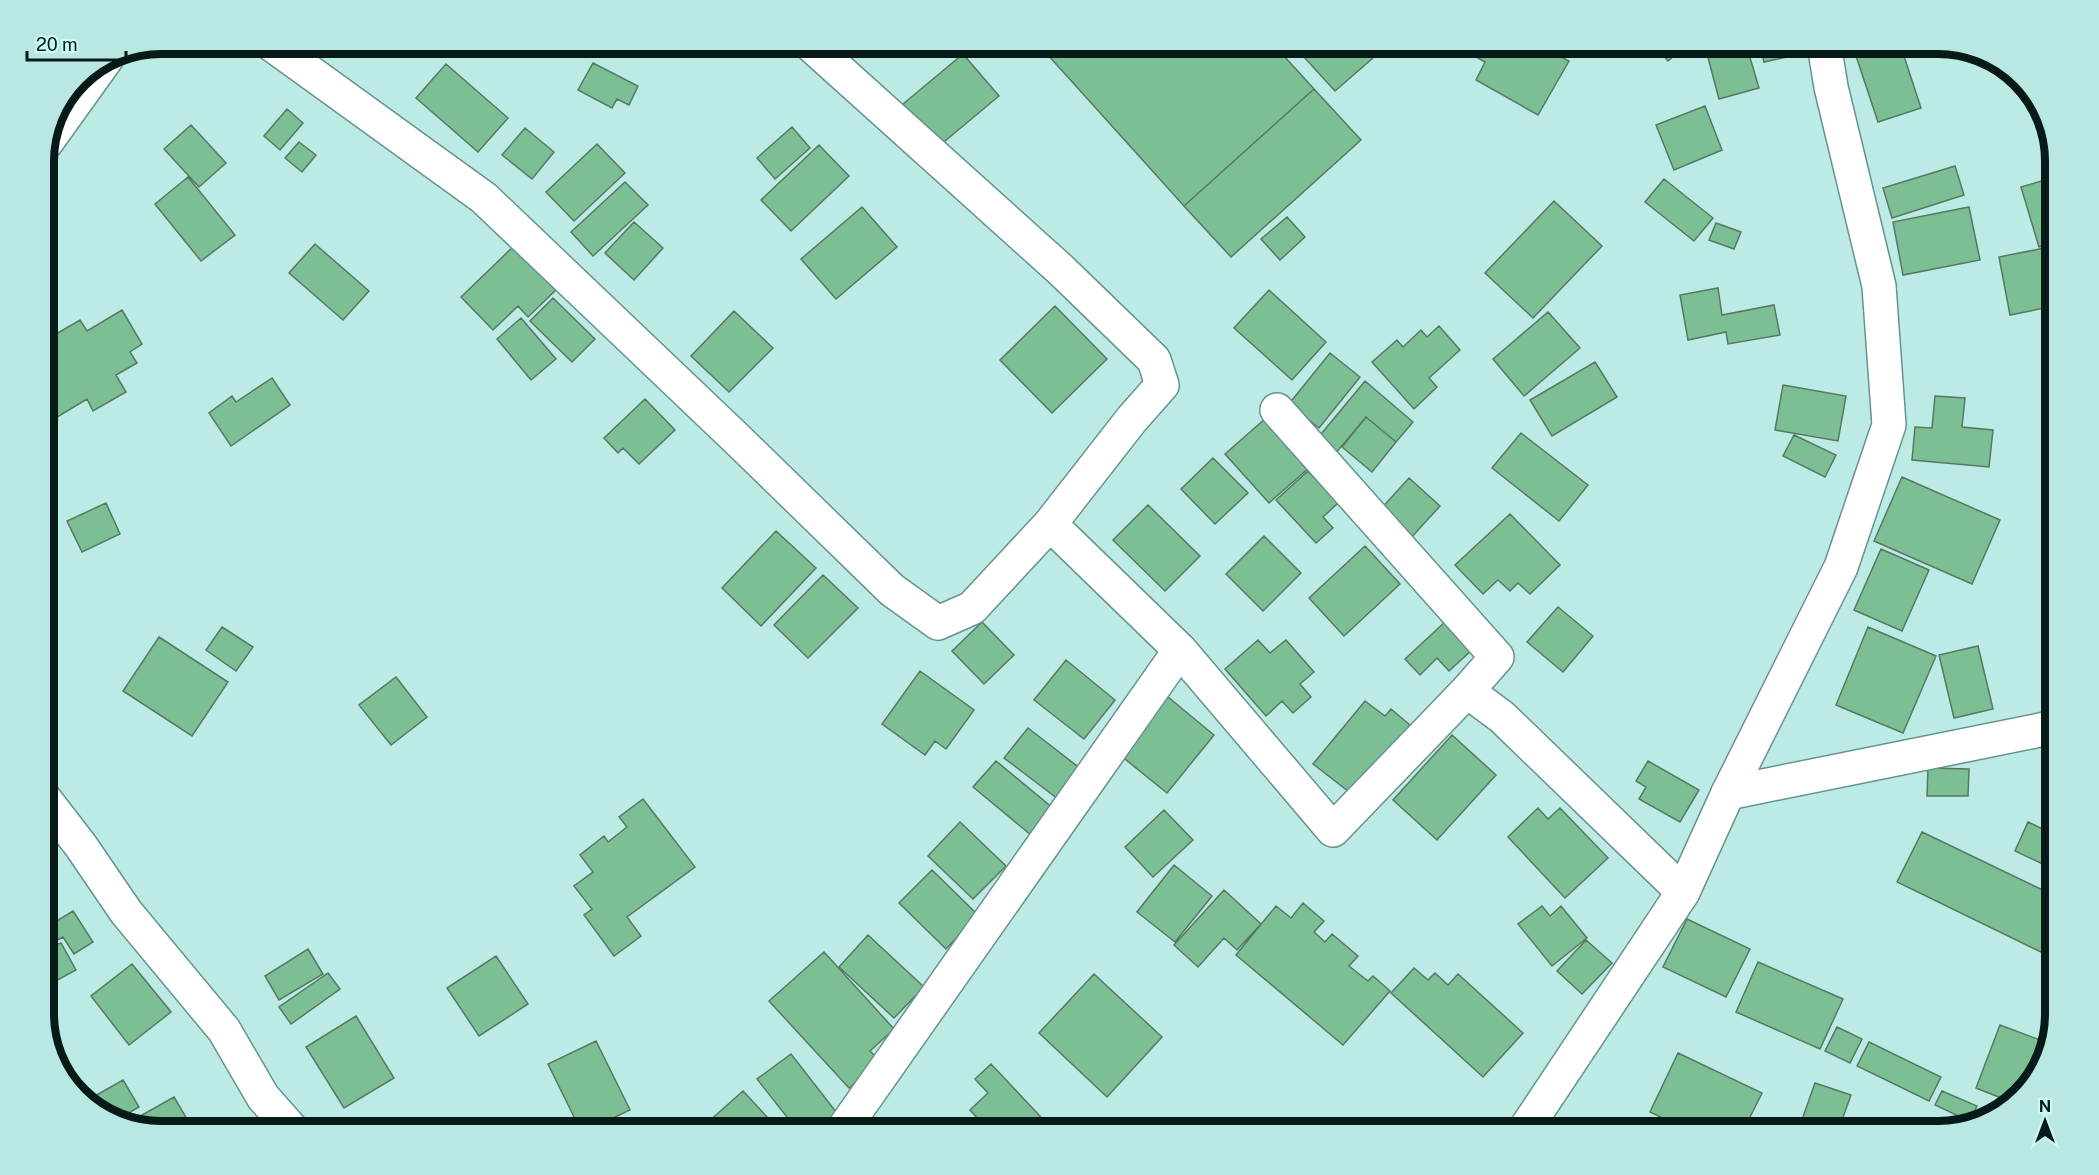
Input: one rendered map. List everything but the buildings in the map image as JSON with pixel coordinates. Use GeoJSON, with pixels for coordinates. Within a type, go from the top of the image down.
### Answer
{"type":"FeatureCollection","features":[{"type":"Feature","properties":{"kind":"street"},"geometry":{"type":"LineString","coordinates":[[285,54],[484,198],[892,590],[938,623],[972,608],[1050,524],[1162,385],[1154,360],[1053,262],[821,54]]}},
{"type":"Feature","properties":{"kind":"street"},"geometry":{"type":"LineString","coordinates":[[1531,1121],[1683,892],[1728,793],[1841,567],[1889,425],[1879,286],[1831,87],[1826,54]]}},
{"type":"Feature","properties":{"kind":"street"},"geometry":{"type":"LineString","coordinates":[[62,121],[92,78]]}},
{"type":"Feature","properties":{"kind":"street"},"geometry":{"type":"LineString","coordinates":[[1050,524],[1180,650],[1333,830],[1497,657],[1277,410]]}},
{"type":"Feature","properties":{"kind":"street"},"geometry":{"type":"LineString","coordinates":[[849,1121],[1180,650]]}},
{"type":"Feature","properties":{"kind":"street"},"geometry":{"type":"LineString","coordinates":[[1467,691],[1502,717],[1683,892]]}},
{"type":"Feature","properties":{"kind":"street"},"geometry":{"type":"LineString","coordinates":[[1728,793],[2045,730]]}},
{"type":"Feature","properties":{"kind":"street"},"geometry":{"type":"LineString","coordinates":[[54,811],[126,912],[224,1030],[264,1096],[285,1121]]}}]}
